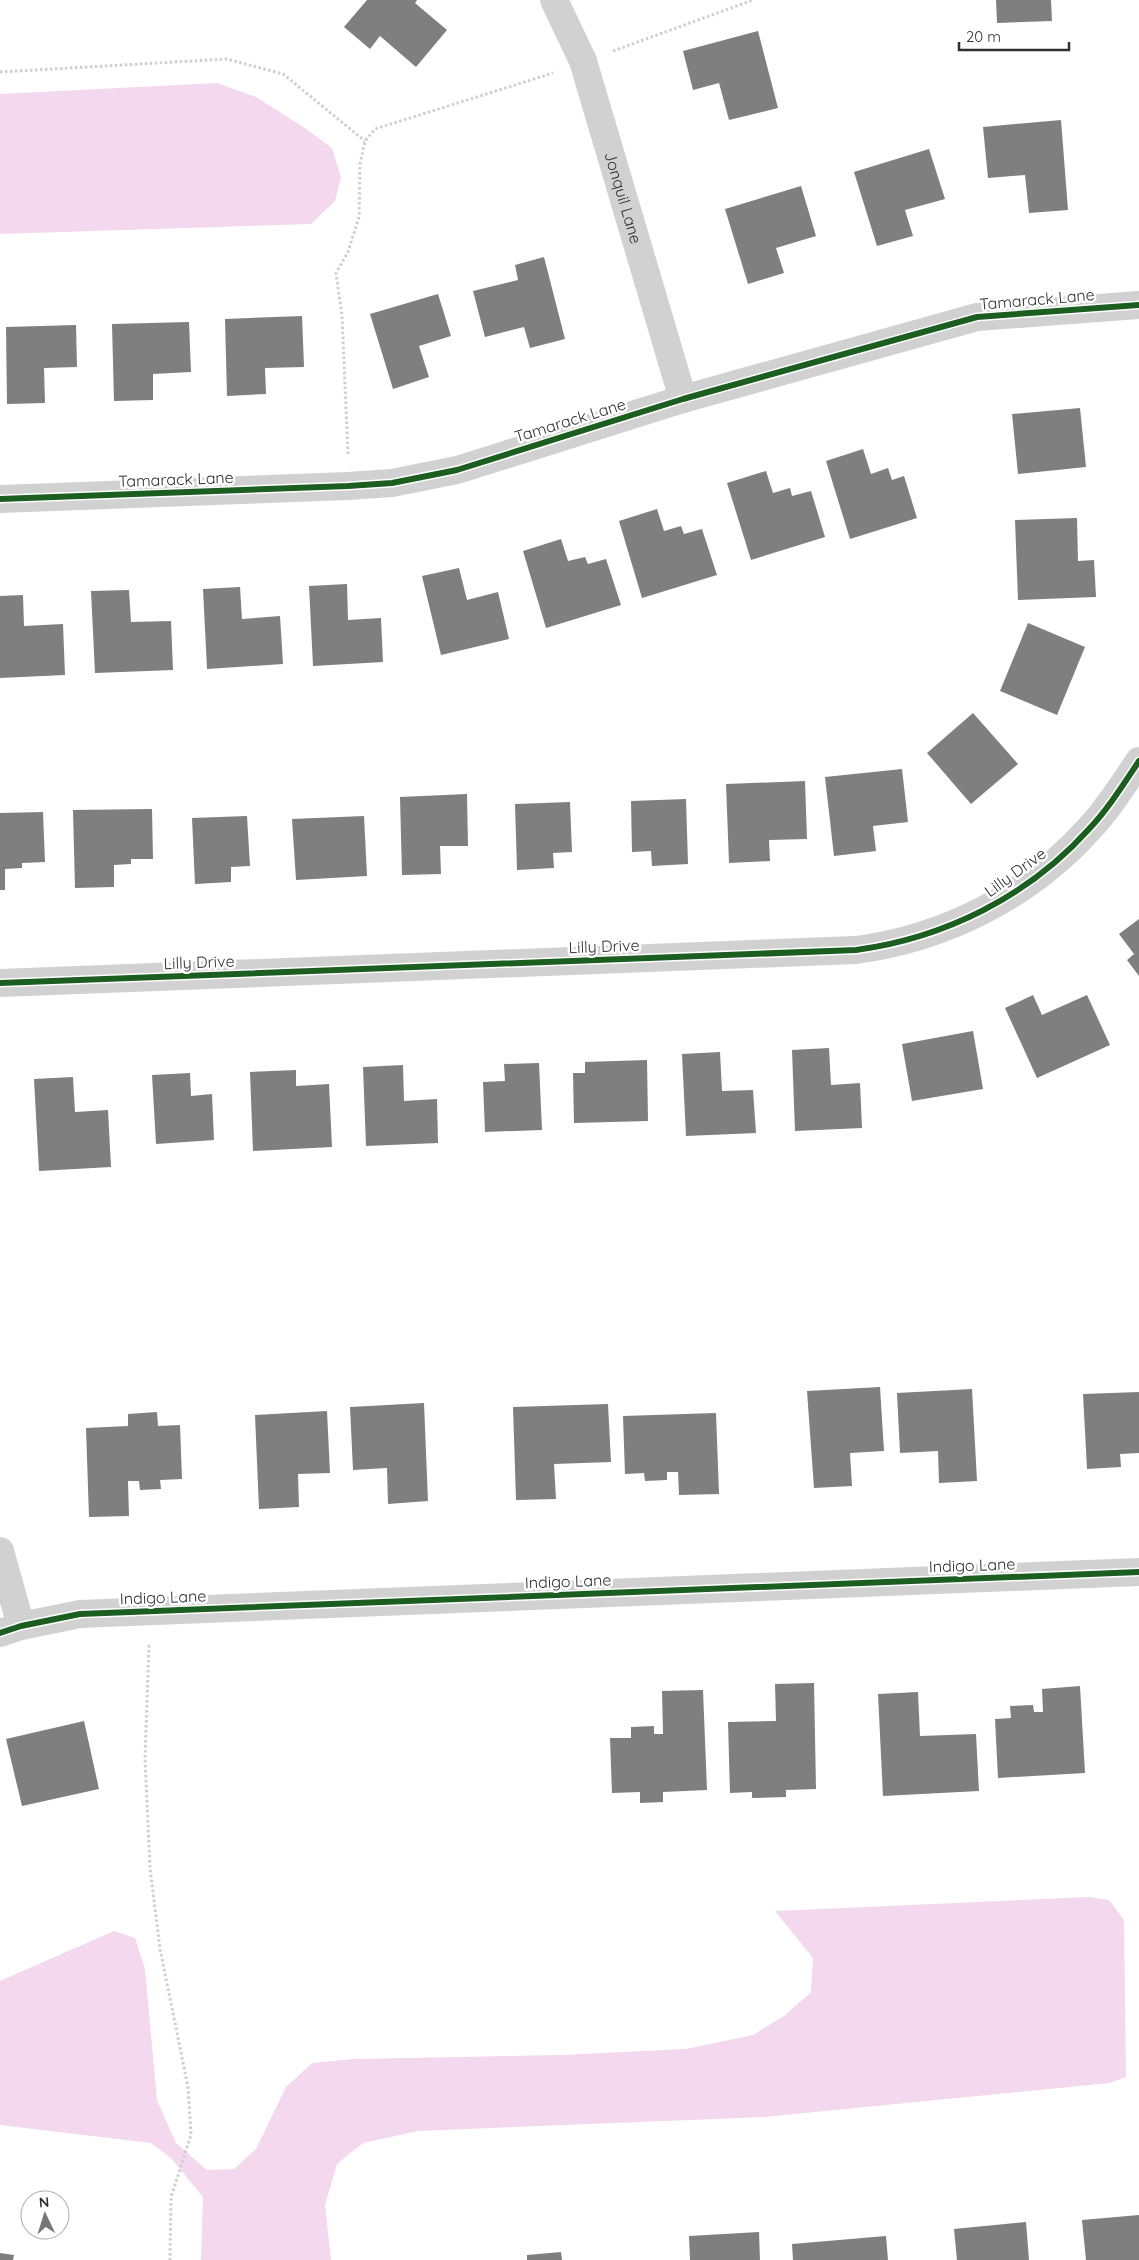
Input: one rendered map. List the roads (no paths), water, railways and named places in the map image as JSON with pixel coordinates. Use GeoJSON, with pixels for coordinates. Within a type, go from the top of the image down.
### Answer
{"type":"FeatureCollection","features":[{"type":"Feature","properties":{"kind":"street","name":"Jonquil Lane"},"geometry":{"type":"LineString","coordinates":[[554,0],[582,61],[683,399]]}},
{"type":"Feature","properties":{"kind":"street","name":"Tamarack Lane"},"geometry":{"type":"LineString","coordinates":[[0,499],[392,483],[457,470],[683,399],[977,317],[1139,305]]}},
{"type":"Feature","properties":{"kind":"street","name":"Lilly Drive"},"geometry":{"type":"LineString","coordinates":[[0,983],[846,950],[885,946],[914,938],[968,918],[1020,890],[1089,830],[1139,762]]}},
{"type":"Feature","properties":{"kind":"street"},"geometry":{"type":"LineString","coordinates":[[0,1551],[11,1630]]}},
{"type":"Feature","properties":{"kind":"street","name":"Indigo Lane"},"geometry":{"type":"LineString","coordinates":[[11,1630],[80,1614],[1139,1572]]}}]}
